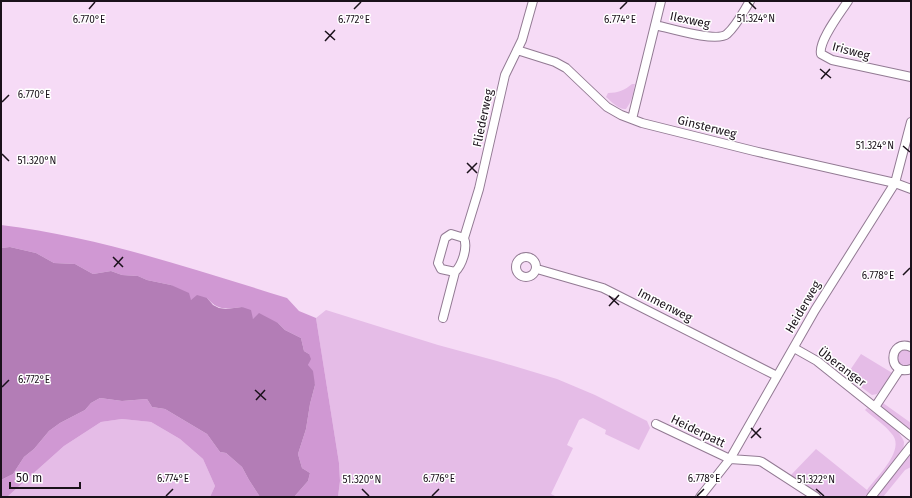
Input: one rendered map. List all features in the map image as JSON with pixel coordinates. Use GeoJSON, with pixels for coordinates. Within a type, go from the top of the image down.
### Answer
{"type":"FeatureCollection","features":[{"type":"Feature","properties":{"kind":"street","name":"Fliederweg"},"geometry":{"type":"LineString","coordinates":[[442,318],[455,272],[459,268],[466,244],[464,238],[479,189],[504,75],[522,40],[533,1]]}},
{"type":"Feature","properties":{"kind":"street"},"geometry":{"type":"LineString","coordinates":[[517,50],[554,62],[566,68],[607,107],[632,119],[661,1]]}},
{"type":"Feature","properties":{"kind":"street","name":"Ilexweg"},"geometry":{"type":"LineString","coordinates":[[655,24],[708,37],[723,37],[732,28],[750,1]]}},
{"type":"Feature","properties":{"kind":"street","name":"Irisweg"},"geometry":{"type":"LineString","coordinates":[[848,1],[824,38],[820,50],[821,54],[832,60],[911,77]]}},
{"type":"Feature","properties":{"kind":"street","name":"Ginsterweg"},"geometry":{"type":"LineString","coordinates":[[632,119],[642,123],[754,151],[895,183],[911,189]]}},
{"type":"Feature","properties":{"kind":"street","name":"Heiderweg"},"geometry":{"type":"LineString","coordinates":[[700,497],[730,459],[825,294],[895,183],[911,122]]}},
{"type":"Feature","properties":{"kind":"street"},"geometry":{"type":"LineString","coordinates":[[455,272],[441,269],[438,263],[445,238],[451,234],[464,238]]}},
{"type":"Feature","properties":{"kind":"street","name":"Immenweg"},"geometry":{"type":"LineString","coordinates":[[537,269],[603,288],[777,376]]}},
{"type":"Feature","properties":{"kind":"street"},"geometry":{"type":"LineString","coordinates":[[911,347],[900,347],[894,354],[894,362],[900,369],[911,369]]}},
{"type":"Feature","properties":{"kind":"street","name":"Überanger"},"geometry":{"type":"LineString","coordinates":[[794,348],[817,361],[911,436]]}},
{"type":"Feature","properties":{"kind":"street"},"geometry":{"type":"LineString","coordinates":[[875,407],[900,369]]}},
{"type":"Feature","properties":{"kind":"street","name":"Heiderpatt"},"geometry":{"type":"LineString","coordinates":[[656,424],[730,459]]}},
{"type":"Feature","properties":{"kind":"street"},"geometry":{"type":"LineString","coordinates":[[871,497],[911,446]]}},
{"type":"Feature","properties":{"kind":"street"},"geometry":{"type":"LineString","coordinates":[[730,459],[759,461],[816,497]]}},
{"type":"Feature","properties":{"kind":"shaded area"},"geometry":{"type":"Polygon","coordinates":[[[632,84],[635,84],[633,94],[626,109],[618,107],[606,97],[608,93],[621,91],[632,84]]]}},
{"type":"Feature","properties":{"kind":"shaded area"},"geometry":{"type":"Polygon","coordinates":[[[1,225],[74,237],[181,265],[287,298],[299,311],[316,318],[339,463],[340,481],[338,497],[294,497],[308,481],[310,473],[302,468],[298,454],[306,429],[315,385],[308,366],[309,354],[304,351],[301,338],[285,330],[278,323],[253,319],[242,307],[219,307],[207,298],[191,300],[171,285],[147,280],[138,276],[122,275],[111,271],[93,274],[75,264],[54,263],[36,253],[10,247],[1,248],[1,225]]]}},
{"type":"Feature","properties":{"kind":"shaded area"},"geometry":{"type":"Polygon","coordinates":[[[10,247],[36,253],[54,263],[75,264],[93,274],[111,271],[122,275],[138,276],[147,280],[171,285],[189,293],[191,300],[197,295],[207,298],[213,305],[219,308],[226,309],[242,307],[251,310],[253,319],[259,313],[278,323],[285,330],[301,338],[304,351],[309,354],[311,359],[308,365],[313,371],[315,385],[306,429],[298,454],[302,468],[310,473],[308,481],[294,497],[260,497],[242,467],[226,453],[220,452],[207,434],[165,409],[152,407],[147,399],[122,401],[100,398],[91,403],[85,410],[60,423],[49,431],[34,449],[24,457],[13,474],[1,480],[1,248],[10,247]]]}},
{"type":"Feature","properties":{"kind":"shaded area"},"geometry":{"type":"Polygon","coordinates":[[[326,310],[438,345],[557,379],[595,395],[647,421],[650,428],[639,450],[605,434],[606,430],[583,418],[579,420],[567,445],[573,448],[551,494],[557,497],[338,497],[340,481],[339,463],[316,318],[326,310]]]}},
{"type":"Feature","properties":{"kind":"shaded area"},"geometry":{"type":"Polygon","coordinates":[[[903,349],[911,350],[911,365],[907,367],[901,366],[897,360],[897,353],[903,349]]]}},
{"type":"Feature","properties":{"kind":"shaded area"},"geometry":{"type":"Polygon","coordinates":[[[861,354],[894,374],[877,394],[872,395],[846,376],[861,354]]]}},
{"type":"Feature","properties":{"kind":"shaded area"},"geometry":{"type":"Polygon","coordinates":[[[100,398],[122,401],[147,399],[152,407],[165,409],[207,434],[220,452],[226,453],[242,467],[260,497],[210,497],[215,486],[203,459],[180,439],[151,422],[122,419],[101,422],[64,446],[7,497],[1,497],[1,480],[13,474],[24,457],[34,449],[49,431],[60,423],[85,410],[91,403],[100,398]]]}},
{"type":"Feature","properties":{"kind":"shaded area"},"geometry":{"type":"Polygon","coordinates":[[[883,403],[911,423],[911,432],[880,408],[883,403]]]}},
{"type":"Feature","properties":{"kind":"shaded area"},"geometry":{"type":"Polygon","coordinates":[[[867,408],[894,428],[902,437],[904,442],[901,454],[868,497],[820,497],[789,477],[816,449],[867,490],[889,462],[895,447],[895,439],[882,424],[865,410],[867,408]]]}},
{"type":"Feature","properties":{"kind":"shaded area"},"geometry":{"type":"Polygon","coordinates":[[[122,419],[151,422],[180,439],[203,459],[215,486],[210,497],[7,497],[64,446],[101,422],[122,419]]]}},
{"type":"Feature","properties":{"kind":"shaded area"},"geometry":{"type":"Polygon","coordinates":[[[911,455],[911,467],[905,470],[883,497],[874,497],[904,460],[911,455]]]}}]}
